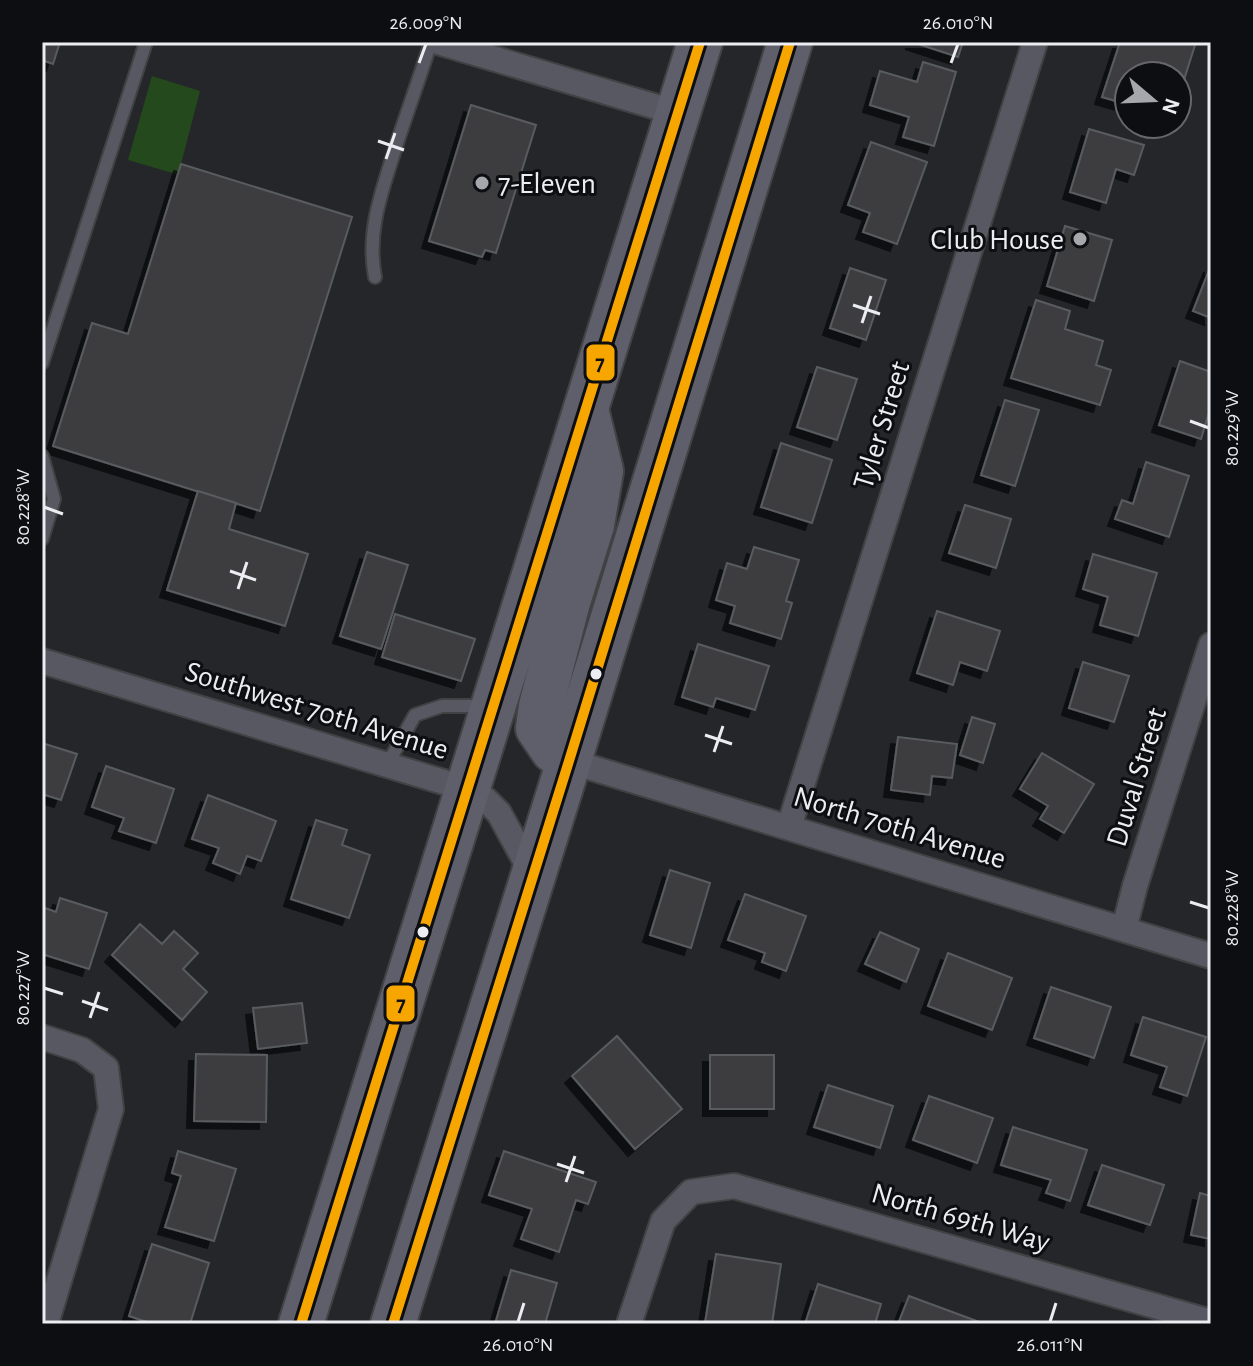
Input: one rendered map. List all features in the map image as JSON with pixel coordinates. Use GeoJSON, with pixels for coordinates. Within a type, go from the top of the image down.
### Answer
{"type":"FeatureCollection","features":[{"type":"Feature","properties":{"kind":"highway"},"geometry":{"type":"LineString","coordinates":[[301,1324],[700,42]]}},
{"type":"Feature","properties":{"kind":"highway"},"geometry":{"type":"LineString","coordinates":[[740,205],[721,183],[764,42]]}},
{"type":"Feature","properties":{"kind":"highway"},"geometry":{"type":"LineString","coordinates":[[393,1324],[790,42]]}},
{"type":"Feature","properties":{"kind":"highway"},"geometry":{"type":"LineString","coordinates":[[569,761],[553,750],[538,728],[568,602],[592,525],[601,471],[585,407]]}},
{"type":"Feature","properties":{"kind":"street"},"geometry":{"type":"LineString","coordinates":[[438,42],[677,113]]}},
{"type":"Feature","properties":{"kind":"street","name":"Tyler Street"},"geometry":{"type":"LineString","coordinates":[[789,827],[1035,42]]}},
{"type":"Feature","properties":{"kind":"street","name":"Duval Street"},"geometry":{"type":"LineString","coordinates":[[1124,929],[1211,645]]}},
{"type":"Feature","properties":{"kind":"street","name":"Southwest 70th Avenue"},"geometry":{"type":"LineString","coordinates":[[42,661],[467,789],[485,799],[499,813],[533,875]]}},
{"type":"Feature","properties":{"kind":"street","name":"North 70th Avenue"},"geometry":{"type":"LineString","coordinates":[[569,761],[1211,956]]}},
{"type":"Feature","properties":{"kind":"street"},"geometry":{"type":"LineString","coordinates":[[42,1037],[82,1050],[106,1068],[111,1109],[46,1324]]}},
{"type":"Feature","properties":{"kind":"street","name":"North 69th Way"},"geometry":{"type":"LineString","coordinates":[[629,1324],[663,1221],[691,1192],[734,1186],[1211,1322]]}},
{"type":"Feature","properties":{"kind":"lane"},"geometry":{"type":"LineString","coordinates":[[42,363],[146,42]]}},
{"type":"Feature","properties":{"kind":"lane"},"geometry":{"type":"LineString","coordinates":[[375,277],[372,239],[376,209],[431,42]]}},
{"type":"Feature","properties":{"kind":"lane"},"geometry":{"type":"LineString","coordinates":[[42,456],[54,499],[42,539]]}},
{"type":"Feature","properties":{"kind":"lane"},"geometry":{"type":"LineString","coordinates":[[387,765],[415,715],[442,706],[493,706]]}},
{"type":"Feature","properties":{"kind":"green space"},"geometry":{"type":"Polygon","coordinates":[[[152,76],[200,91],[176,174],[128,160],[152,76]]]}},
{"type":"Feature","properties":{"kind":"building"},"geometry":{"type":"Polygon","coordinates":[[[42,42],[60,42],[53,64],[42,60],[42,42]]]}},
{"type":"Feature","properties":{"kind":"building"},"geometry":{"type":"Polygon","coordinates":[[[912,42],[963,42],[958,57],[912,42]]]}},
{"type":"Feature","properties":{"kind":"building"},"geometry":{"type":"Polygon","coordinates":[[[1120,42],[1196,42],[1190,60],[1114,60],[1120,42]]]}},
{"type":"Feature","properties":{"kind":"building"},"geometry":{"type":"Polygon","coordinates":[[[923,62],[956,72],[934,146],[903,137],[909,117],[870,105],[880,71],[917,82],[923,62]]]}},
{"type":"Feature","properties":{"kind":"building"},"geometry":{"type":"Polygon","coordinates":[[[1113,63],[1113,100],[1102,97],[1113,63]]]}},
{"type":"Feature","properties":{"kind":"building","name":"7-Eleven"},"geometry":{"type":"Polygon","coordinates":[[[471,105],[536,125],[496,253],[485,250],[482,257],[429,241],[471,105]]]}},
{"type":"Feature","properties":{"kind":"building"},"geometry":{"type":"Polygon","coordinates":[[[1089,129],[1113,136],[1113,140],[1144,145],[1134,175],[1116,169],[1106,203],[1070,192],[1089,129]]]}},
{"type":"Feature","properties":{"kind":"building"},"geometry":{"type":"Polygon","coordinates":[[[871,142],[927,162],[897,244],[863,232],[870,213],[848,205],[871,142]]]}},
{"type":"Feature","properties":{"kind":"building"},"geometry":{"type":"Polygon","coordinates":[[[181,164],[352,217],[260,511],[53,446],[92,323],[128,334],[181,164]]]}},
{"type":"Feature","properties":{"kind":"building"},"geometry":{"type":"Polygon","coordinates":[[[1065,226],[1112,240],[1094,301],[1047,286],[1065,226]]]}},
{"type":"Feature","properties":{"kind":"building"},"geometry":{"type":"Polygon","coordinates":[[[1211,265],[1211,318],[1193,311],[1211,265]]]}},
{"type":"Feature","properties":{"kind":"building"},"geometry":{"type":"Polygon","coordinates":[[[850,268],[886,280],[866,340],[830,328],[850,268]]]}},
{"type":"Feature","properties":{"kind":"building"},"geometry":{"type":"Polygon","coordinates":[[[1036,300],[1070,311],[1065,329],[1103,341],[1096,365],[1111,370],[1100,405],[1011,378],[1036,300]]]}},
{"type":"Feature","properties":{"kind":"building"},"geometry":{"type":"Polygon","coordinates":[[[1180,361],[1211,372],[1211,406],[1201,439],[1159,425],[1180,361]]]}},
{"type":"Feature","properties":{"kind":"building"},"geometry":{"type":"Polygon","coordinates":[[[817,367],[857,379],[837,440],[797,427],[817,367]]]}},
{"type":"Feature","properties":{"kind":"building"},"geometry":{"type":"Polygon","coordinates":[[[1005,400],[1039,410],[1015,486],[981,475],[1005,400]]]}},
{"type":"Feature","properties":{"kind":"building"},"geometry":{"type":"Polygon","coordinates":[[[781,443],[832,460],[812,523],[761,507],[781,443]]]}},
{"type":"Feature","properties":{"kind":"building"},"geometry":{"type":"Polygon","coordinates":[[[1146,462],[1189,476],[1169,537],[1115,519],[1122,500],[1133,504],[1146,462]]]}},
{"type":"Feature","properties":{"kind":"building"},"geometry":{"type":"Polygon","coordinates":[[[198,491],[236,503],[229,529],[308,554],[285,626],[167,590],[198,491]]]}},
{"type":"Feature","properties":{"kind":"building"},"geometry":{"type":"Polygon","coordinates":[[[965,505],[1011,519],[996,568],[949,553],[965,505]]]}},
{"type":"Feature","properties":{"kind":"building"},"geometry":{"type":"Polygon","coordinates":[[[754,547],[799,560],[786,601],[792,603],[781,639],[730,623],[735,606],[716,600],[727,563],[747,569],[754,547]]]}},
{"type":"Feature","properties":{"kind":"building"},"geometry":{"type":"Polygon","coordinates":[[[367,552],[408,565],[381,649],[340,636],[367,552]]]}},
{"type":"Feature","properties":{"kind":"building"},"geometry":{"type":"Polygon","coordinates":[[[1093,554],[1157,573],[1138,636],[1100,625],[1108,597],[1083,589],[1093,554]]]}},
{"type":"Feature","properties":{"kind":"building"},"geometry":{"type":"Polygon","coordinates":[[[937,611],[1000,631],[987,671],[960,662],[953,685],[917,673],[937,611]]]}},
{"type":"Feature","properties":{"kind":"building"},"geometry":{"type":"Polygon","coordinates":[[[395,614],[475,639],[461,681],[382,657],[395,614]]]}},
{"type":"Feature","properties":{"kind":"building"},"geometry":{"type":"Polygon","coordinates":[[[698,644],[769,666],[755,710],[716,698],[713,707],[682,697],[698,644]]]}},
{"type":"Feature","properties":{"kind":"building"},"geometry":{"type":"Polygon","coordinates":[[[1083,662],[1129,676],[1114,722],[1069,708],[1083,662]]]}},
{"type":"Feature","properties":{"kind":"building"},"geometry":{"type":"Polygon","coordinates":[[[972,717],[995,724],[983,763],[960,755],[972,717]]]}},
{"type":"Feature","properties":{"kind":"building"},"geometry":{"type":"Polygon","coordinates":[[[898,737],[957,744],[952,778],[932,776],[930,795],[891,790],[898,737]]]}},
{"type":"Feature","properties":{"kind":"building"},"geometry":{"type":"Polygon","coordinates":[[[42,743],[77,754],[61,800],[42,794],[42,743]]]}},
{"type":"Feature","properties":{"kind":"building"},"geometry":{"type":"Polygon","coordinates":[[[1042,753],[1094,784],[1064,833],[1040,819],[1048,806],[1020,789],[1042,753]]]}},
{"type":"Feature","properties":{"kind":"building"},"geometry":{"type":"Polygon","coordinates":[[[106,766],[174,789],[156,843],[119,831],[124,818],[92,807],[106,766]]]}},
{"type":"Feature","properties":{"kind":"building"},"geometry":{"type":"Polygon","coordinates":[[[208,795],[276,821],[261,861],[247,856],[240,874],[213,863],[219,848],[192,839],[208,795]]]}},
{"type":"Feature","properties":{"kind":"building"},"geometry":{"type":"Polygon","coordinates":[[[316,820],[347,830],[342,845],[370,855],[349,918],[291,899],[316,820]]]}},
{"type":"Feature","properties":{"kind":"building"},"geometry":{"type":"Polygon","coordinates":[[[670,870],[710,883],[691,948],[650,935],[670,870]]]}},
{"type":"Feature","properties":{"kind":"building"},"geometry":{"type":"Polygon","coordinates":[[[745,894],[806,916],[786,971],[762,962],[765,953],[728,940],[745,894]]]}},
{"type":"Feature","properties":{"kind":"building"},"geometry":{"type":"Polygon","coordinates":[[[60,898],[107,913],[89,969],[42,954],[42,907],[56,912],[60,898]]]}},
{"type":"Feature","properties":{"kind":"building"},"geometry":{"type":"Polygon","coordinates":[[[140,924],[162,944],[174,931],[198,953],[183,969],[207,992],[182,1020],[112,955],[140,924]]]}},
{"type":"Feature","properties":{"kind":"building"},"geometry":{"type":"Polygon","coordinates":[[[880,932],[919,949],[906,982],[865,964],[880,932]]]}},
{"type":"Feature","properties":{"kind":"building"},"geometry":{"type":"Polygon","coordinates":[[[948,953],[1012,978],[992,1030],[928,1006],[948,953]]]}},
{"type":"Feature","properties":{"kind":"building"},"geometry":{"type":"Polygon","coordinates":[[[1051,987],[1111,1007],[1094,1058],[1034,1038],[1051,987]]]}},
{"type":"Feature","properties":{"kind":"building"},"geometry":{"type":"Polygon","coordinates":[[[302,1003],[307,1043],[258,1049],[253,1008],[302,1003]]]}},
{"type":"Feature","properties":{"kind":"building"},"geometry":{"type":"Polygon","coordinates":[[[1143,1017],[1206,1037],[1187,1096],[1160,1087],[1167,1067],[1131,1055],[1143,1017]]]}},
{"type":"Feature","properties":{"kind":"building"},"geometry":{"type":"Polygon","coordinates":[[[617,1036],[682,1109],[635,1149],[572,1076],[617,1036]]]}},
{"type":"Feature","properties":{"kind":"building"},"geometry":{"type":"Polygon","coordinates":[[[196,1054],[267,1055],[266,1122],[194,1121],[196,1054]]]}},
{"type":"Feature","properties":{"kind":"building"},"geometry":{"type":"Polygon","coordinates":[[[710,1055],[774,1055],[774,1109],[710,1109],[710,1055]]]}},
{"type":"Feature","properties":{"kind":"building"},"geometry":{"type":"Polygon","coordinates":[[[828,1085],[893,1106],[880,1148],[814,1127],[828,1085]]]}},
{"type":"Feature","properties":{"kind":"building"},"geometry":{"type":"Polygon","coordinates":[[[929,1096],[993,1118],[977,1163],[913,1140],[929,1096]]]}},
{"type":"Feature","properties":{"kind":"building"},"geometry":{"type":"Polygon","coordinates":[[[1013,1127],[1087,1150],[1070,1201],[1046,1193],[1051,1180],[1001,1165],[1013,1127]]]}},
{"type":"Feature","properties":{"kind":"building"},"geometry":{"type":"Polygon","coordinates":[[[178,1151],[236,1169],[214,1241],[165,1227],[181,1176],[172,1173],[178,1151]]]}},
{"type":"Feature","properties":{"kind":"building"},"geometry":{"type":"Polygon","coordinates":[[[504,1151],[596,1182],[588,1204],[576,1200],[559,1252],[521,1239],[532,1209],[489,1195],[504,1151]]]}},
{"type":"Feature","properties":{"kind":"building"},"geometry":{"type":"Polygon","coordinates":[[[1102,1165],[1164,1185],[1150,1225],[1088,1205],[1102,1165]]]}},
{"type":"Feature","properties":{"kind":"building"},"geometry":{"type":"Polygon","coordinates":[[[1200,1193],[1211,1196],[1211,1239],[1191,1235],[1200,1193]]]}},
{"type":"Feature","properties":{"kind":"building"},"geometry":{"type":"Polygon","coordinates":[[[152,1244],[209,1263],[190,1324],[153,1324],[129,1316],[152,1244]]]}},
{"type":"Feature","properties":{"kind":"building"},"geometry":{"type":"Polygon","coordinates":[[[716,1254],[781,1264],[772,1324],[705,1323],[716,1254]]]}},
{"type":"Feature","properties":{"kind":"building"},"geometry":{"type":"Polygon","coordinates":[[[511,1270],[557,1283],[545,1324],[495,1324],[511,1270]]]}},
{"type":"Feature","properties":{"kind":"building"},"geometry":{"type":"Polygon","coordinates":[[[818,1284],[881,1304],[875,1324],[805,1324],[818,1284]]]}},
{"type":"Feature","properties":{"kind":"building"},"geometry":{"type":"Polygon","coordinates":[[[909,1296],[982,1323],[898,1324],[909,1296]]]}},
{"type":"Feature","properties":{"kind":"transit line","name":"7"},"geometry":{"type":"LineString","coordinates":[[301,1324],[700,42]]}},
{"type":"Feature","properties":{"kind":"transit line","name":"7"},"geometry":{"type":"LineString","coordinates":[[393,1324],[790,42]]}},
{"type":"Feature","properties":{"kind":"place","name":"7-Eleven"},"geometry":{"type":"Point","coordinates":[482,183]}},
{"type":"Feature","properties":{"kind":"place","name":"Club House"},"geometry":{"type":"Point","coordinates":[1080,239]}}]}
